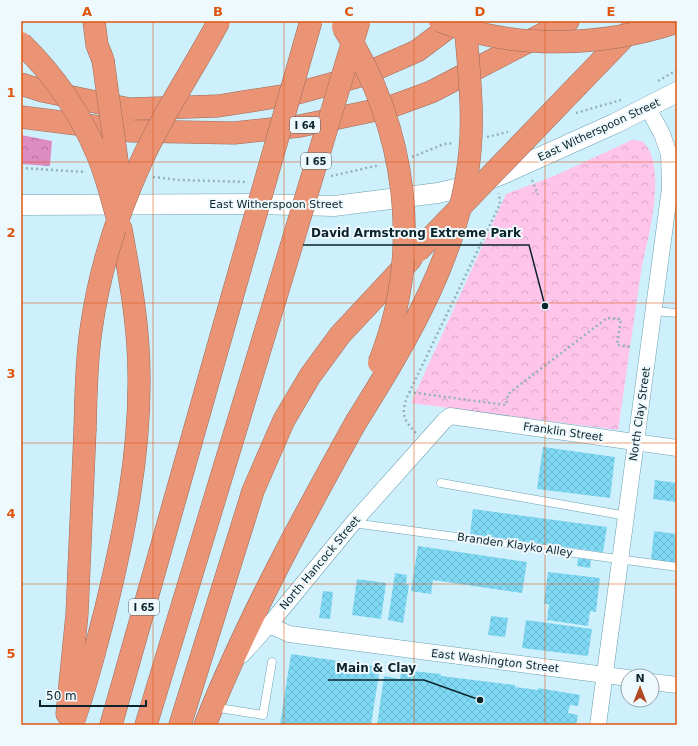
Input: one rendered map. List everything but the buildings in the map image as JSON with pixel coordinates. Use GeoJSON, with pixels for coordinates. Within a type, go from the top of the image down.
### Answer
{"type":"FeatureCollection","features":[{"type":"Feature","properties":{"kind":"highway"},"geometry":{"type":"LineString","coordinates":[[94,21],[101,50],[118,168],[121,229]]}},
{"type":"Feature","properties":{"kind":"highway"},"geometry":{"type":"LineString","coordinates":[[101,50],[102,21]]}},
{"type":"Feature","properties":{"kind":"highway"},"geometry":{"type":"LineString","coordinates":[[66,725],[77,614],[88,357],[98,290],[108,252],[126,199],[142,161],[219,21]]}},
{"type":"Feature","properties":{"kind":"highway","name":"I 65"},"geometry":{"type":"LineString","coordinates":[[111,725],[311,21]]}},
{"type":"Feature","properties":{"kind":"highway"},"geometry":{"type":"LineString","coordinates":[[440,21],[496,36],[548,41],[605,38],[651,30],[677,22]]}},
{"type":"Feature","properties":{"kind":"highway"},"geometry":{"type":"LineString","coordinates":[[21,84],[43,91],[129,109],[218,106],[294,94],[360,76],[417,51],[457,21]]}},
{"type":"Feature","properties":{"kind":"highway"},"geometry":{"type":"LineString","coordinates":[[205,725],[235,652],[258,604],[356,422],[385,376],[440,271],[456,223],[464,192],[470,151],[470,89],[465,21]]}},
{"type":"Feature","properties":{"kind":"highway","name":"I 64"},"geometry":{"type":"LineString","coordinates":[[21,117],[132,131],[234,133],[300,126],[390,107],[431,92],[568,21]]}},
{"type":"Feature","properties":{"kind":"highway"},"geometry":{"type":"LineString","coordinates":[[180,725],[249,502],[272,444],[310,376],[344,331],[418,251],[640,21]]}},
{"type":"Feature","properties":{"kind":"highway"},"geometry":{"type":"LineString","coordinates":[[347,23],[380,97],[397,156],[405,208],[404,258],[396,313],[387,344],[356,422]]}},
{"type":"Feature","properties":{"kind":"highway","name":"I 65"},"geometry":{"type":"LineString","coordinates":[[146,725],[275,300],[347,23]]}},
{"type":"Feature","properties":{"kind":"highway"},"geometry":{"type":"LineString","coordinates":[[21,43],[61,87],[85,128],[99,157],[121,229],[133,295],[139,375],[139,418],[132,484],[124,528],[83,696],[72,725]]}},
{"type":"Feature","properties":{"kind":"street","name":"East Witherspoon Street"},"geometry":{"type":"LineString","coordinates":[[21,205],[252,204],[334,206],[430,194],[477,184],[491,179],[648,108],[677,92]]}},
{"type":"Feature","properties":{"kind":"street","name":"North Clay Street"},"geometry":{"type":"LineString","coordinates":[[598,725],[670,188],[671,169],[667,147],[648,108]]}},
{"type":"Feature","properties":{"kind":"street","name":"Franklin Street"},"geometry":{"type":"LineString","coordinates":[[450,416],[677,448]]}},
{"type":"Feature","properties":{"kind":"street","name":"North Hancock Street"},"geometry":{"type":"LineString","coordinates":[[217,725],[224,685],[235,664],[248,645],[269,625],[353,523],[424,442],[450,416]]}},
{"type":"Feature","properties":{"kind":"street","name":"East Washington Street"},"geometry":{"type":"LineString","coordinates":[[269,625],[288,634],[620,677]]}},
{"type":"Feature","properties":{"kind":"street"},"geometry":{"type":"LineString","coordinates":[[660,683],[677,685]]}},
{"type":"Feature","properties":{"kind":"lane"},"geometry":{"type":"LineString","coordinates":[[654,311],[677,314]]}},
{"type":"Feature","properties":{"kind":"lane"},"geometry":{"type":"LineString","coordinates":[[442,483],[626,516]]}},
{"type":"Feature","properties":{"kind":"lane","name":"Branden Klayko Alley"},"geometry":{"type":"LineString","coordinates":[[353,523],[677,567]]}},
{"type":"Feature","properties":{"kind":"lane"},"geometry":{"type":"LineString","coordinates":[[219,708],[263,714],[272,662]]}},
{"type":"Feature","properties":{"kind":"path"},"geometry":{"type":"LineString","coordinates":[[656,82],[677,70]]}},
{"type":"Feature","properties":{"kind":"path"},"geometry":{"type":"LineString","coordinates":[[572,115],[622,100]]}},
{"type":"Feature","properties":{"kind":"path"},"geometry":{"type":"LineString","coordinates":[[482,138],[512,131]]}},
{"type":"Feature","properties":{"kind":"path"},"geometry":{"type":"LineString","coordinates":[[406,159],[444,144],[459,142]]}},
{"type":"Feature","properties":{"kind":"path"},"geometry":{"type":"LineString","coordinates":[[324,177],[347,174],[384,164]]}},
{"type":"Feature","properties":{"kind":"path"},"geometry":{"type":"LineString","coordinates":[[21,168],[91,172]]}},
{"type":"Feature","properties":{"kind":"path"},"geometry":{"type":"LineString","coordinates":[[152,177],[180,180],[254,182]]}},
{"type":"Feature","properties":{"kind":"path"},"geometry":{"type":"LineString","coordinates":[[532,180],[538,195]]}},
{"type":"Feature","properties":{"kind":"path"},"geometry":{"type":"LineString","coordinates":[[424,442],[406,422],[403,410],[409,392],[500,204],[499,194]]}},
{"type":"Feature","properties":{"kind":"path"},"geometry":{"type":"LineString","coordinates":[[409,392],[506,405],[508,394],[607,318],[621,319],[617,345],[632,347]]}},
{"type":"Feature","properties":{"kind":"green space"},"geometry":{"type":"Polygon","coordinates":[[[21,135],[52,141],[50,166],[21,164],[21,135]]]}},
{"type":"Feature","properties":{"kind":"green space"},"geometry":{"type":"Polygon","coordinates":[[[632,140],[642,141],[650,152],[654,166],[655,182],[652,219],[642,265],[618,430],[411,403],[506,194],[554,176],[632,140]]]}},
{"type":"Feature","properties":{"kind":"place","name":"David Armstrong Extreme Park"},"geometry":{"type":"Point","coordinates":[545,306]}},
{"type":"Feature","properties":{"kind":"place","name":"Main & Clay"},"geometry":{"type":"Point","coordinates":[480,700]}}]}
